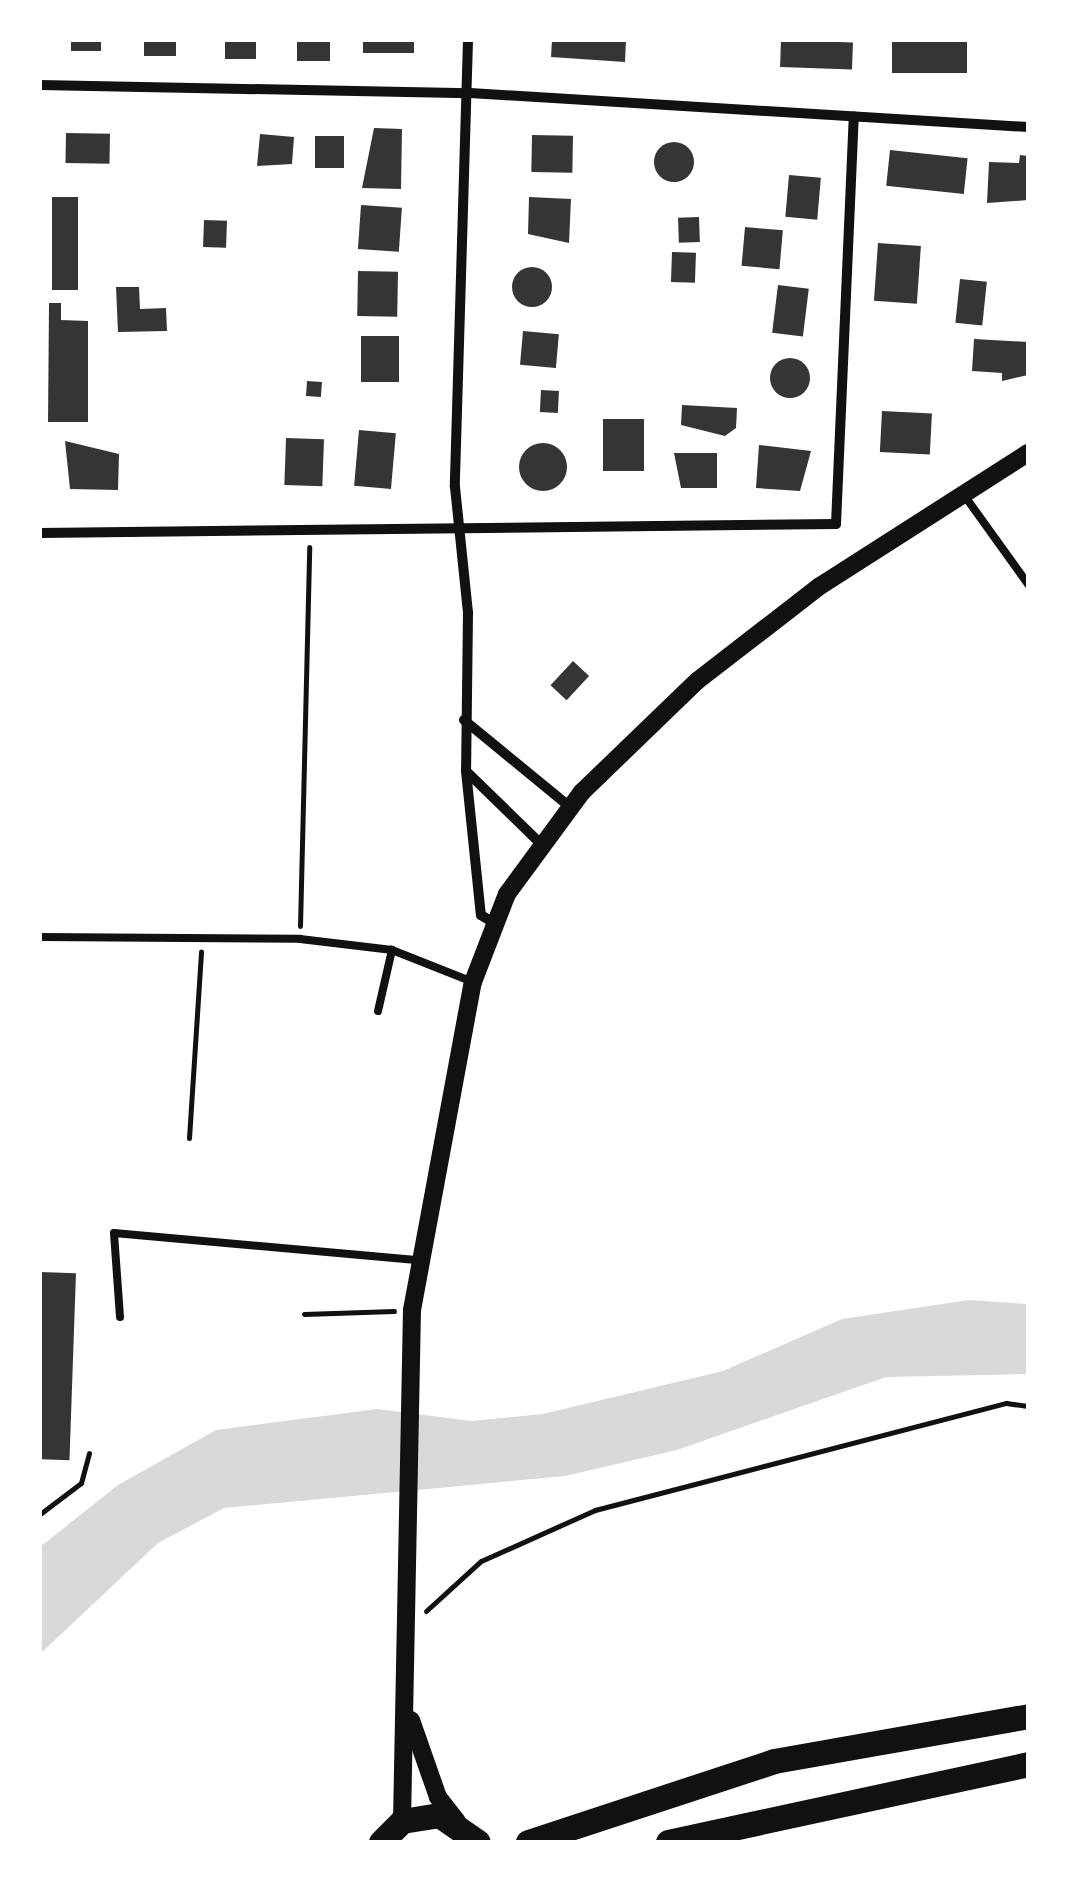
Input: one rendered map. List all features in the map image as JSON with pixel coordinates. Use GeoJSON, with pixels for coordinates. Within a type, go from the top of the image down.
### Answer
{"type":"FeatureCollection","features":[{"type":"Feature","properties":{"kind":"main road"},"geometry":{"type":"LineString","coordinates":[[528,1842],[774,1761],[1028,1716]]}},
{"type":"Feature","properties":{"kind":"main road"},"geometry":{"type":"LineString","coordinates":[[668,1842],[1028,1764]]}},
{"type":"Feature","properties":{"kind":"main road"},"geometry":{"type":"LineString","coordinates":[[381,1842],[402,1821],[457,1821],[478,1842]]}},
{"type":"Feature","properties":{"kind":"street"},"geometry":{"type":"LineString","coordinates":[[468,40],[459,527],[464,720],[482,915],[494,923]]}},
{"type":"Feature","properties":{"kind":"street"},"geometry":{"type":"LineString","coordinates":[[40,85],[470,94],[1028,127]]}},
{"type":"Feature","properties":{"kind":"street"},"geometry":{"type":"LineString","coordinates":[[40,532],[836,524],[854,116]]}},
{"type":"Feature","properties":{"kind":"street"},"geometry":{"type":"LineString","coordinates":[[402,1821],[410,1714],[412,1310],[473,982],[494,923],[541,844],[570,807],[762,627],[1028,453]]}},
{"type":"Feature","properties":{"kind":"street"},"geometry":{"type":"LineString","coordinates":[[464,720],[570,807]]}},
{"type":"Feature","properties":{"kind":"street"},"geometry":{"type":"LineString","coordinates":[[466,771],[541,844]]}},
{"type":"Feature","properties":{"kind":"street"},"geometry":{"type":"LineString","coordinates":[[410,1714],[438,1797],[457,1821]]}},
{"type":"Feature","properties":{"kind":"lane"},"geometry":{"type":"LineString","coordinates":[[964,495],[1028,584]]}},
{"type":"Feature","properties":{"kind":"lane"},"geometry":{"type":"LineString","coordinates":[[40,936],[300,939],[392,950],[473,982]]}},
{"type":"Feature","properties":{"kind":"lane"},"geometry":{"type":"LineString","coordinates":[[378,1011],[392,950]]}},
{"type":"Feature","properties":{"kind":"lane"},"geometry":{"type":"LineString","coordinates":[[120,1316],[114,1233],[420,1260]]}},
{"type":"Feature","properties":{"kind":"path"},"geometry":{"type":"LineString","coordinates":[[300,939],[309,528]]}},
{"type":"Feature","properties":{"kind":"path"},"geometry":{"type":"LineString","coordinates":[[189,1138],[202,938]]}},
{"type":"Feature","properties":{"kind":"path"},"geometry":{"type":"LineString","coordinates":[[304,1314],[412,1310]]}},
{"type":"Feature","properties":{"kind":"path"},"geometry":{"type":"LineString","coordinates":[[408,1618],[482,1560],[595,1510],[743,1479],[1006,1403],[1028,1406]]}},
{"type":"Feature","properties":{"kind":"path"},"geometry":{"type":"LineString","coordinates":[[40,1514],[81,1482],[89,1453]]}},
{"type":"Feature","properties":{"kind":"shaded area"},"geometry":{"type":"Polygon","coordinates":[[[969,1300],[1028,1304],[1028,1374],[886,1377],[677,1450],[565,1476],[224,1508],[158,1543],[40,1654],[40,1547],[118,1485],[216,1430],[377,1409],[471,1421],[543,1414],[723,1371],[842,1319],[969,1300]]]}},
{"type":"Feature","properties":{"kind":"building"},"geometry":{"type":"Polygon","coordinates":[[[71,40],[101,40],[101,51],[71,51],[71,40]]]}},
{"type":"Feature","properties":{"kind":"building"},"geometry":{"type":"Polygon","coordinates":[[[144,40],[176,40],[176,56],[144,56],[144,40]]]}},
{"type":"Feature","properties":{"kind":"building"},"geometry":{"type":"Polygon","coordinates":[[[225,40],[256,40],[256,59],[225,59],[225,40]]]}},
{"type":"Feature","properties":{"kind":"building"},"geometry":{"type":"Polygon","coordinates":[[[297,40],[330,40],[330,61],[297,61],[297,40]]]}},
{"type":"Feature","properties":{"kind":"building"},"geometry":{"type":"Polygon","coordinates":[[[363,40],[414,40],[414,53],[363,53],[363,40]]]}},
{"type":"Feature","properties":{"kind":"building"},"geometry":{"type":"Polygon","coordinates":[[[552,40],[626,40],[625,62],[551,57],[552,40]]]}},
{"type":"Feature","properties":{"kind":"building"},"geometry":{"type":"Polygon","coordinates":[[[781,40],[853,43],[852,69],[780,67],[781,40]]]}},
{"type":"Feature","properties":{"kind":"building"},"geometry":{"type":"Polygon","coordinates":[[[892,40],[967,40],[967,73],[892,73],[892,40]]]}},
{"type":"Feature","properties":{"kind":"building"},"geometry":{"type":"Polygon","coordinates":[[[374,128],[402,129],[401,189],[362,188],[374,128]]]}},
{"type":"Feature","properties":{"kind":"building"},"geometry":{"type":"Polygon","coordinates":[[[66,133],[110,134],[109,164],[65,163],[66,133]]]}},
{"type":"Feature","properties":{"kind":"building"},"geometry":{"type":"Polygon","coordinates":[[[260,134],[294,137],[292,164],[257,166],[260,134]]]}},
{"type":"Feature","properties":{"kind":"building"},"geometry":{"type":"Polygon","coordinates":[[[532,135],[573,136],[572,173],[531,172],[532,135]]]}},
{"type":"Feature","properties":{"kind":"building"},"geometry":{"type":"Polygon","coordinates":[[[315,136],[344,136],[344,168],[315,168],[315,136]]]}},
{"type":"Feature","properties":{"kind":"building"},"geometry":{"type":"Polygon","coordinates":[[[674,142],[688,148],[694,162],[688,176],[674,182],[660,176],[654,162],[660,148],[674,142]]]}},
{"type":"Feature","properties":{"kind":"building"},"geometry":{"type":"Polygon","coordinates":[[[890,150],[968,158],[964,194],[886,186],[890,150]]]}},
{"type":"Feature","properties":{"kind":"building"},"geometry":{"type":"Polygon","coordinates":[[[1020,155],[1028,156],[1028,200],[987,203],[989,162],[1019,163],[1020,155]]]}},
{"type":"Feature","properties":{"kind":"building"},"geometry":{"type":"Polygon","coordinates":[[[789,175],[821,178],[817,220],[785,217],[789,175]]]}},
{"type":"Feature","properties":{"kind":"building"},"geometry":{"type":"Polygon","coordinates":[[[52,197],[78,197],[78,290],[52,290],[52,197]]]}},
{"type":"Feature","properties":{"kind":"building"},"geometry":{"type":"Polygon","coordinates":[[[529,197],[571,199],[569,243],[528,234],[529,197]]]}},
{"type":"Feature","properties":{"kind":"building"},"geometry":{"type":"Polygon","coordinates":[[[361,205],[402,208],[399,252],[358,249],[361,205]]]}},
{"type":"Feature","properties":{"kind":"building"},"geometry":{"type":"Polygon","coordinates":[[[699,217],[700,242],[679,243],[678,218],[699,217]]]}},
{"type":"Feature","properties":{"kind":"building"},"geometry":{"type":"Polygon","coordinates":[[[204,220],[227,221],[226,248],[203,247],[204,220]]]}},
{"type":"Feature","properties":{"kind":"building"},"geometry":{"type":"Polygon","coordinates":[[[745,227],[783,230],[779,269],[742,266],[745,227]]]}},
{"type":"Feature","properties":{"kind":"building"},"geometry":{"type":"Polygon","coordinates":[[[878,243],[921,246],[917,304],[874,301],[878,243]]]}},
{"type":"Feature","properties":{"kind":"building"},"geometry":{"type":"Polygon","coordinates":[[[672,252],[696,253],[695,283],[671,282],[672,252]]]}},
{"type":"Feature","properties":{"kind":"building"},"geometry":{"type":"Polygon","coordinates":[[[532,267],[546,273],[552,287],[546,301],[532,307],[518,301],[512,287],[518,273],[532,267]]]}},
{"type":"Feature","properties":{"kind":"building"},"geometry":{"type":"Polygon","coordinates":[[[358,271],[398,272],[397,317],[357,316],[358,271]]]}},
{"type":"Feature","properties":{"kind":"building"},"geometry":{"type":"Polygon","coordinates":[[[960,279],[987,282],[982,326],[955,323],[960,279]]]}},
{"type":"Feature","properties":{"kind":"building"},"geometry":{"type":"Polygon","coordinates":[[[778,285],[809,289],[803,336],[772,333],[778,285]]]}},
{"type":"Feature","properties":{"kind":"building"},"geometry":{"type":"Polygon","coordinates":[[[116,287],[139,287],[140,309],[166,308],[167,331],[118,332],[116,287]]]}},
{"type":"Feature","properties":{"kind":"building"},"geometry":{"type":"Polygon","coordinates":[[[49,303],[61,303],[61,320],[88,321],[88,422],[48,422],[49,303]]]}},
{"type":"Feature","properties":{"kind":"building"},"geometry":{"type":"Polygon","coordinates":[[[523,331],[559,334],[556,368],[520,365],[523,331]]]}},
{"type":"Feature","properties":{"kind":"building"},"geometry":{"type":"Polygon","coordinates":[[[361,336],[399,336],[399,382],[361,382],[361,336]]]}},
{"type":"Feature","properties":{"kind":"building"},"geometry":{"type":"Polygon","coordinates":[[[974,339],[1028,342],[1028,375],[1002,381],[1002,373],[972,371],[974,339]]]}},
{"type":"Feature","properties":{"kind":"building"},"geometry":{"type":"Polygon","coordinates":[[[790,358],[804,364],[810,378],[804,392],[790,398],[776,392],[770,378],[776,364],[790,358]]]}},
{"type":"Feature","properties":{"kind":"building"},"geometry":{"type":"Polygon","coordinates":[[[307,381],[322,382],[321,397],[306,396],[307,381]]]}},
{"type":"Feature","properties":{"kind":"building"},"geometry":{"type":"Polygon","coordinates":[[[541,390],[559,391],[558,413],[540,412],[541,390]]]}},
{"type":"Feature","properties":{"kind":"building"},"geometry":{"type":"Polygon","coordinates":[[[682,405],[737,408],[736,428],[725,436],[681,425],[682,405]]]}},
{"type":"Feature","properties":{"kind":"building"},"geometry":{"type":"Polygon","coordinates":[[[882,411],[932,414],[930,455],[880,452],[882,411]]]}},
{"type":"Feature","properties":{"kind":"building"},"geometry":{"type":"Polygon","coordinates":[[[603,419],[644,419],[644,471],[603,471],[603,419]]]}},
{"type":"Feature","properties":{"kind":"building"},"geometry":{"type":"Polygon","coordinates":[[[359,430],[396,433],[391,489],[354,486],[359,430]]]}},
{"type":"Feature","properties":{"kind":"building"},"geometry":{"type":"Polygon","coordinates":[[[286,438],[324,439],[322,486],[284,485],[286,438]]]}},
{"type":"Feature","properties":{"kind":"building"},"geometry":{"type":"Polygon","coordinates":[[[65,441],[119,454],[118,490],[70,489],[65,441]]]}},
{"type":"Feature","properties":{"kind":"building"},"geometry":{"type":"Polygon","coordinates":[[[543,443],[560,450],[567,467],[560,484],[543,491],[526,484],[519,467],[526,450],[543,443]]]}},
{"type":"Feature","properties":{"kind":"building"},"geometry":{"type":"Polygon","coordinates":[[[759,445],[811,451],[800,491],[756,488],[759,445]]]}},
{"type":"Feature","properties":{"kind":"building"},"geometry":{"type":"Polygon","coordinates":[[[674,453],[717,453],[717,488],[681,488],[674,453]]]}},
{"type":"Feature","properties":{"kind":"building"},"geometry":{"type":"Polygon","coordinates":[[[573,661],[589,676],[567,700],[550,685],[573,661]]]}},
{"type":"Feature","properties":{"kind":"building"},"geometry":{"type":"Polygon","coordinates":[[[40,1272],[76,1273],[69,1460],[40,1459],[40,1272]]]}}]}
